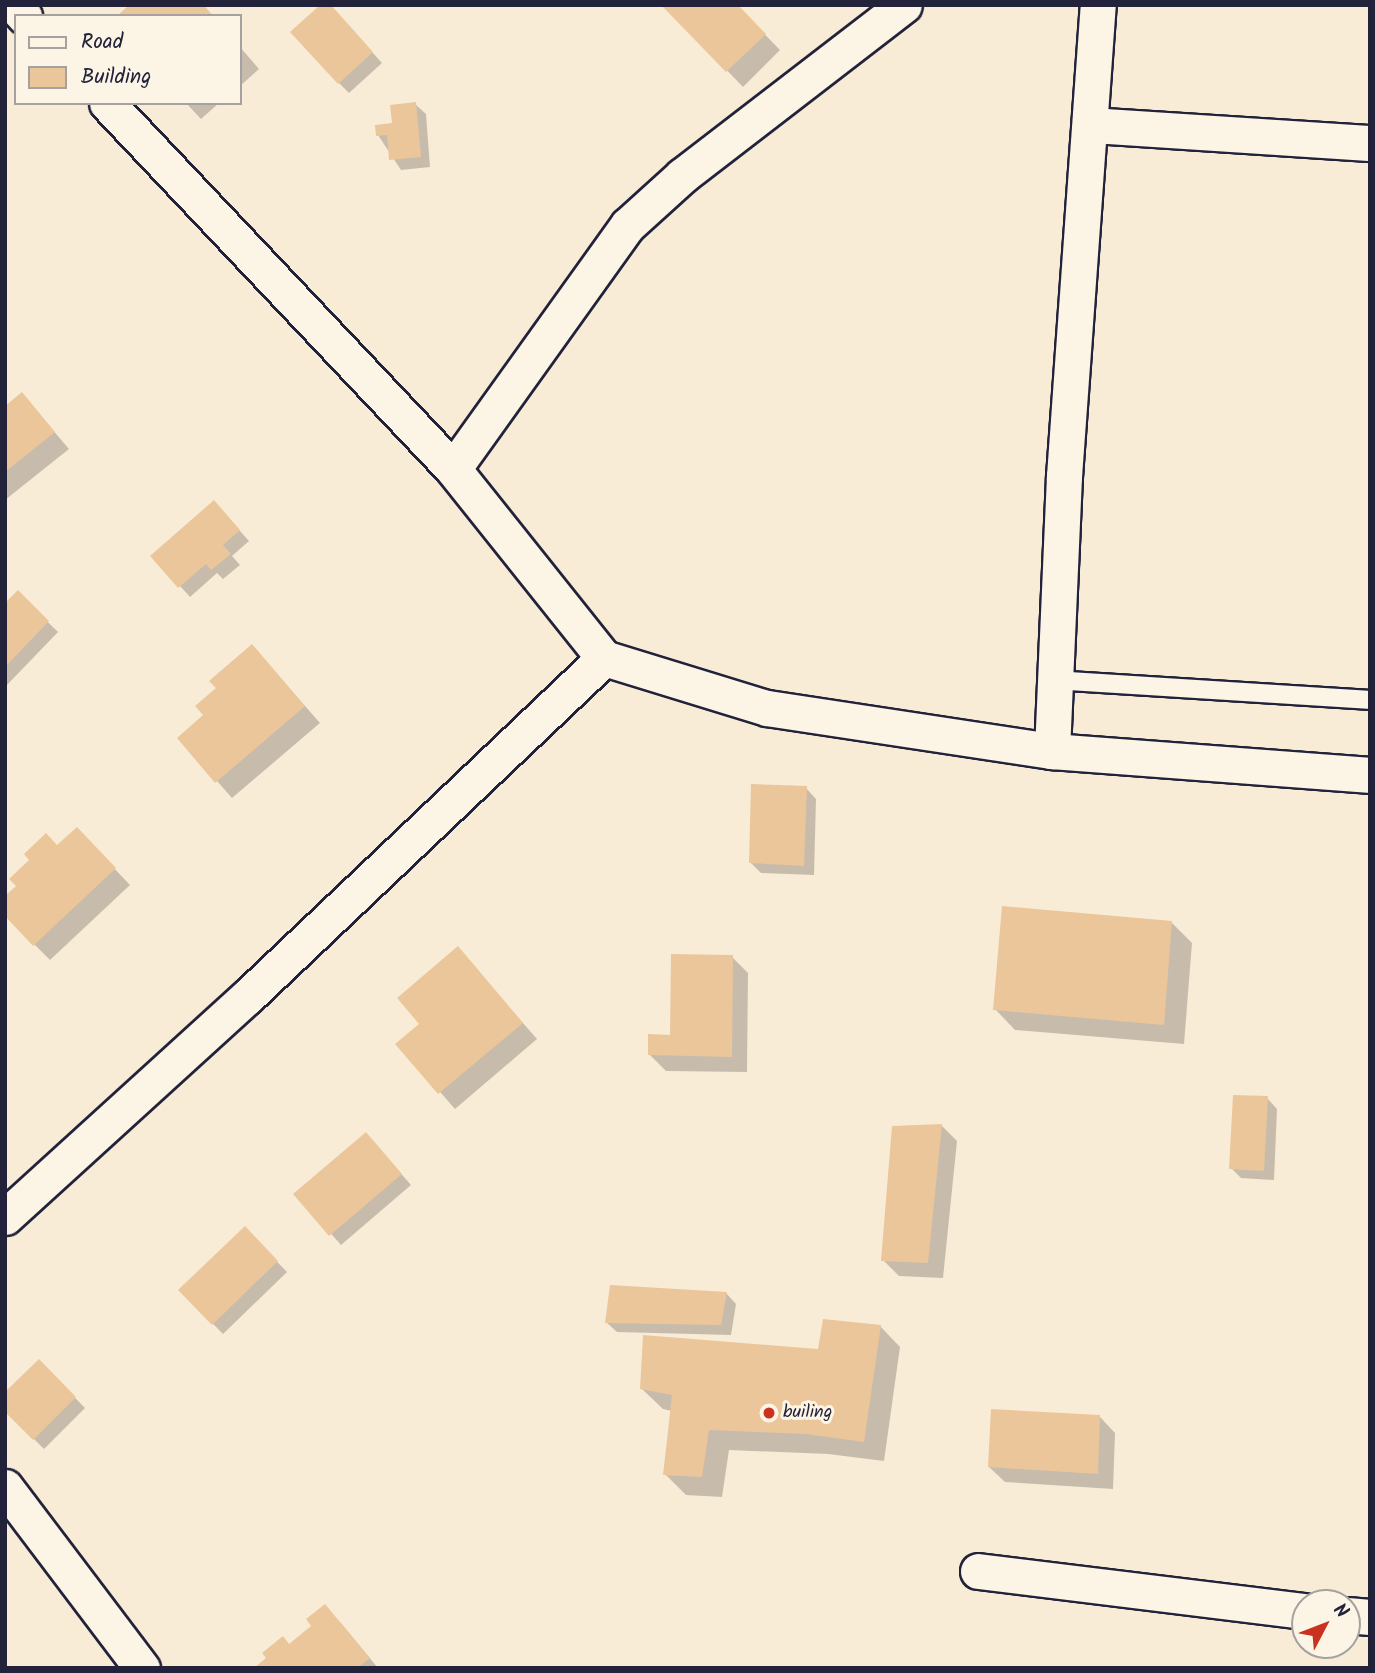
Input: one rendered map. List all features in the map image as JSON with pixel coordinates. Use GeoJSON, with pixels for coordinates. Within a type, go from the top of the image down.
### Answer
{"type":"FeatureCollection","features":[{"type":"Feature","properties":{"kind":"street"},"geometry":{"type":"LineString","coordinates":[[453,469],[628,225],[682,176],[904,5]]}},
{"type":"Feature","properties":{"kind":"street"},"geometry":{"type":"LineString","coordinates":[[1052,751],[1080,227],[1091,125],[1098,5]]}},
{"type":"Feature","properties":{"kind":"street"},"geometry":{"type":"LineString","coordinates":[[109,105],[453,469],[604,658],[767,708],[1052,751],[1370,775]]}},
{"type":"Feature","properties":{"kind":"street"},"geometry":{"type":"LineString","coordinates":[[1091,125],[1370,143]]}},
{"type":"Feature","properties":{"kind":"street"},"geometry":{"type":"LineString","coordinates":[[5,1217],[247,997],[604,658]]}},
{"type":"Feature","properties":{"kind":"street"},"geometry":{"type":"LineString","coordinates":[[5,1487],[142,1668]]}},
{"type":"Feature","properties":{"kind":"street"},"geometry":{"type":"LineString","coordinates":[[978,1571],[1291,1609]]}},
{"type":"Feature","properties":{"kind":"lane"},"geometry":{"type":"LineString","coordinates":[[1054,680],[1370,700]]}},
{"type":"Feature","properties":{"kind":"building"},"geometry":{"type":"Polygon","coordinates":[[[129,5],[204,5],[211,14],[119,14],[129,5]]]}},
{"type":"Feature","properties":{"kind":"building"},"geometry":{"type":"Polygon","coordinates":[[[320,5],[331,5],[373,52],[338,84],[290,32],[320,5]]]}},
{"type":"Feature","properties":{"kind":"building"},"geometry":{"type":"Polygon","coordinates":[[[661,5],[738,5],[766,34],[726,72],[661,5]]]}},
{"type":"Feature","properties":{"kind":"building"},"geometry":{"type":"Polygon","coordinates":[[[416,102],[421,157],[389,160],[387,135],[376,136],[375,125],[392,123],[390,105],[416,102]]]}},
{"type":"Feature","properties":{"kind":"building"},"geometry":{"type":"Polygon","coordinates":[[[22,392],[55,432],[5,472],[5,406],[22,392]]]}},
{"type":"Feature","properties":{"kind":"building"},"geometry":{"type":"Polygon","coordinates":[[[214,500],[240,530],[223,545],[231,554],[211,570],[206,564],[178,588],[150,556],[214,500]]]}},
{"type":"Feature","properties":{"kind":"building"},"geometry":{"type":"Polygon","coordinates":[[[18,590],[49,621],[5,667],[5,603],[18,590]]]}},
{"type":"Feature","properties":{"kind":"building"},"geometry":{"type":"Polygon","coordinates":[[[252,644],[305,706],[215,783],[177,738],[203,715],[195,706],[216,688],[209,681],[252,644]]]}},
{"type":"Feature","properties":{"kind":"building"},"geometry":{"type":"Polygon","coordinates":[[[751,784],[807,786],[804,866],[749,863],[751,784]]]}},
{"type":"Feature","properties":{"kind":"building"},"geometry":{"type":"Polygon","coordinates":[[[77,827],[116,868],[33,946],[5,916],[5,896],[16,886],[9,879],[29,860],[24,854],[46,833],[57,845],[77,827]]]}},
{"type":"Feature","properties":{"kind":"building"},"geometry":{"type":"Polygon","coordinates":[[[1002,906],[1172,921],[1164,1025],[993,1010],[1002,906]]]}},
{"type":"Feature","properties":{"kind":"building"},"geometry":{"type":"Polygon","coordinates":[[[458,946],[523,1023],[438,1094],[395,1044],[419,1024],[397,998],[458,946]]]}},
{"type":"Feature","properties":{"kind":"building"},"geometry":{"type":"Polygon","coordinates":[[[671,954],[733,955],[732,1057],[648,1055],[648,1034],[670,1035],[671,954]]]}},
{"type":"Feature","properties":{"kind":"building"},"geometry":{"type":"Polygon","coordinates":[[[1233,1095],[1268,1096],[1264,1171],[1229,1169],[1233,1095]]]}},
{"type":"Feature","properties":{"kind":"building"},"geometry":{"type":"Polygon","coordinates":[[[942,1124],[928,1263],[881,1261],[892,1126],[942,1124]]]}},
{"type":"Feature","properties":{"kind":"building"},"geometry":{"type":"Polygon","coordinates":[[[366,1132],[402,1174],[329,1236],[293,1194],[366,1132]]]}},
{"type":"Feature","properties":{"kind":"building"},"geometry":{"type":"Polygon","coordinates":[[[245,1226],[278,1261],[212,1325],[178,1290],[245,1226]]]}},
{"type":"Feature","properties":{"kind":"building"},"geometry":{"type":"Polygon","coordinates":[[[610,1285],[727,1292],[721,1325],[605,1323],[610,1285]]]}},
{"type":"Feature","properties":{"kind":"building","name":"builing"},"geometry":{"type":"Polygon","coordinates":[[[823,1319],[881,1325],[864,1442],[806,1434],[709,1430],[702,1477],[663,1475],[672,1395],[640,1389],[643,1335],[818,1349],[823,1319]]]}},
{"type":"Feature","properties":{"kind":"building"},"geometry":{"type":"Polygon","coordinates":[[[39,1359],[76,1397],[33,1440],[5,1412],[5,1392],[39,1359]]]}},
{"type":"Feature","properties":{"kind":"building"},"geometry":{"type":"Polygon","coordinates":[[[991,1409],[1100,1415],[1098,1474],[988,1467],[991,1409]]]}},
{"type":"Feature","properties":{"kind":"building"},"geometry":{"type":"Polygon","coordinates":[[[325,1604],[370,1658],[357,1668],[254,1668],[266,1658],[262,1653],[283,1636],[289,1644],[311,1626],[306,1619],[325,1604]]]}},
{"type":"Feature","properties":{"kind":"place","name":"builing"},"geometry":{"type":"Point","coordinates":[769,1413]}}]}
